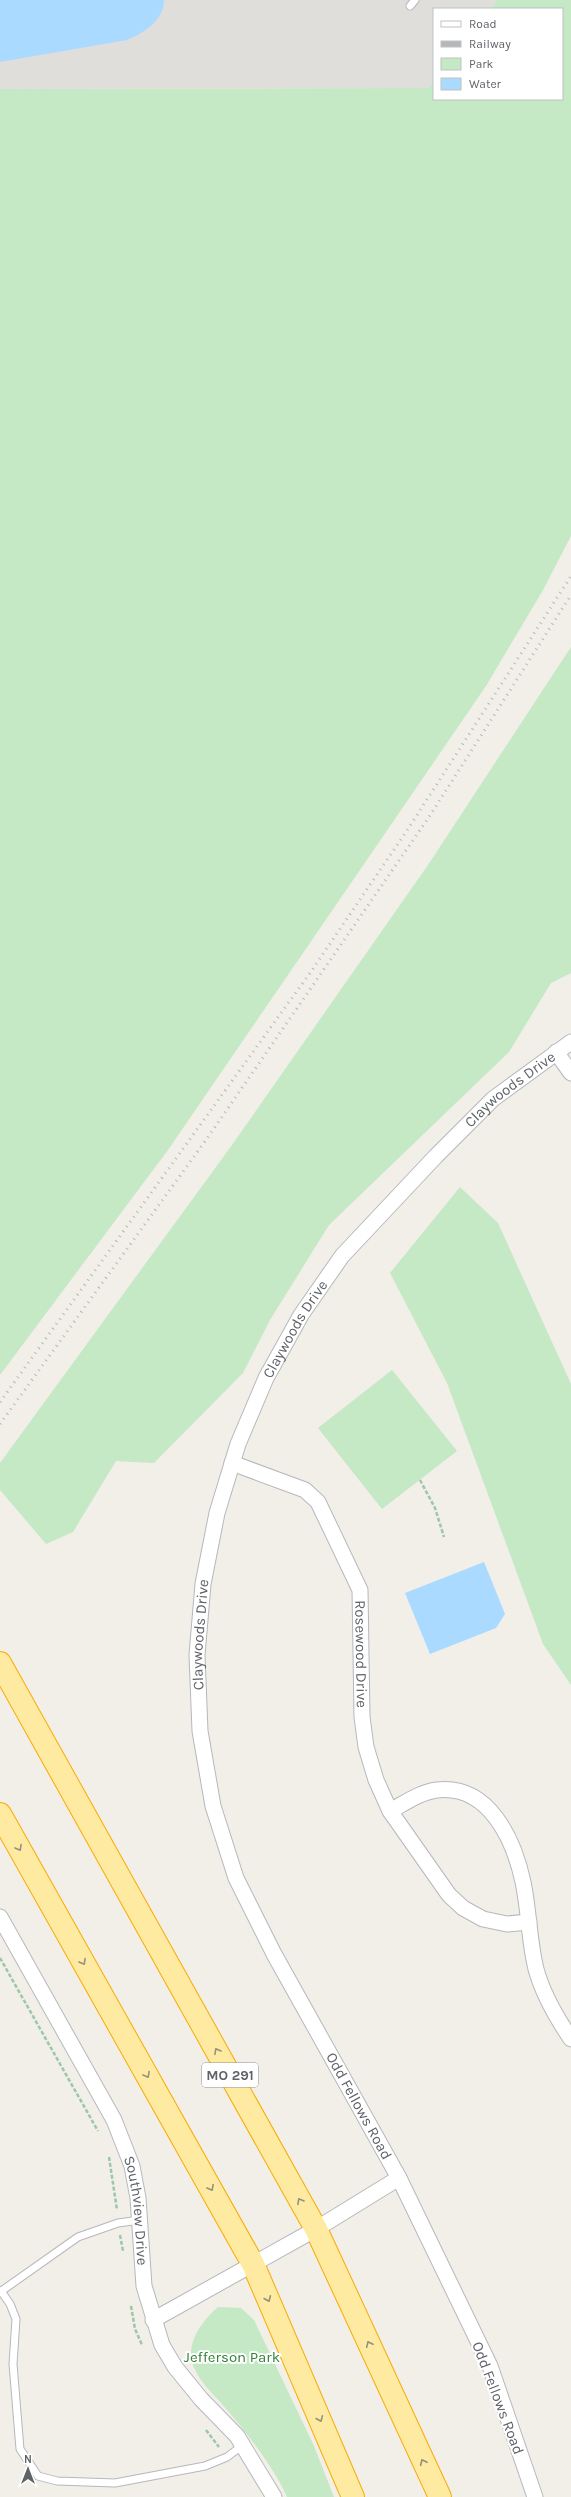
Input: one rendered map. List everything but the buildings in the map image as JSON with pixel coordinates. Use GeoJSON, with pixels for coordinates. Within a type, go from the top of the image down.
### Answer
{"type":"FeatureCollection","features":[{"type":"Feature","properties":{"kind":"highway","name":"MO 291"},"geometry":{"type":"LineString","coordinates":[[0,1663],[316,2229],[440,2497]]}},
{"type":"Feature","properties":{"kind":"highway"},"geometry":{"type":"LineString","coordinates":[[0,1814],[253,2264],[353,2497]]}},
{"type":"Feature","properties":{"kind":"street","name":"Claywoods Drive"},"geometry":{"type":"LineString","coordinates":[[199,1712],[197,1655],[203,1584],[217,1513],[238,1444],[266,1378],[301,1315],[342,1256],[436,1156],[493,1099],[571,1042]]}},
{"type":"Feature","properties":{"kind":"street"},"geometry":{"type":"LineString","coordinates":[[556,1052],[571,1073]]}},
{"type":"Feature","properties":{"kind":"street","name":"Rosewood Drive"},"geometry":{"type":"LineString","coordinates":[[232,1463],[305,1490],[318,1502],[360,1590],[362,1717],[366,1747],[376,1780],[390,1811],[449,1895],[463,1908],[484,1919],[507,1924],[529,1922]]}},
{"type":"Feature","properties":{"kind":"street","name":"Odd Fellows Road"},"geometry":{"type":"LineString","coordinates":[[199,1712],[200,1731],[213,1806],[236,1878],[274,1954],[399,2178],[490,2366],[535,2497]]}},
{"type":"Feature","properties":{"kind":"street"},"geometry":{"type":"LineString","coordinates":[[390,1811],[421,1794],[437,1790],[453,1790],[470,1795],[487,1806],[498,1819],[514,1852],[523,1881],[536,1968],[543,1991],[555,2015],[571,2039]]}},
{"type":"Feature","properties":{"kind":"street","name":"Southview Drive"},"geometry":{"type":"LineString","coordinates":[[0,1917],[114,2120],[132,2166],[140,2220],[144,2286],[153,2320],[162,2345],[175,2367],[243,2445],[274,2497]]}},
{"type":"Feature","properties":{"kind":"street"},"geometry":{"type":"LineString","coordinates":[[153,2320],[316,2229],[399,2178]]}},
{"type":"Feature","properties":{"kind":"lane"},"geometry":{"type":"LineString","coordinates":[[140,2220],[118,2223],[78,2237],[0,2291],[10,2304],[16,2319],[13,2364],[20,2449],[38,2476],[57,2481],[115,2483],[205,2466],[227,2457],[243,2445]]}},
{"type":"Feature","properties":{"kind":"path"},"geometry":{"type":"LineString","coordinates":[[420,1480],[435,1508],[444,1537]]}},
{"type":"Feature","properties":{"kind":"shaded area"},"geometry":{"type":"Polygon","coordinates":[[[0,0],[497,0],[491,8],[433,8],[433,82],[428,88],[0,89],[0,0]]]}},
{"type":"Feature","properties":{"kind":"green space"},"geometry":{"type":"Polygon","coordinates":[[[497,0],[571,0],[571,536],[543,590],[486,686],[168,1150],[0,1375],[0,89],[428,88],[433,82],[433,100],[563,100],[563,8],[491,8],[497,0]]]}},
{"type":"Feature","properties":{"kind":"green space"},"geometry":{"type":"Polygon","coordinates":[[[571,647],[571,973],[551,983],[509,1052],[329,1225],[270,1320],[243,1373],[154,1463],[116,1461],[73,1532],[46,1544],[0,1490],[0,1463],[232,1145],[428,865],[571,647]]]}},
{"type":"Feature","properties":{"kind":"green space"},"geometry":{"type":"Polygon","coordinates":[[[460,1187],[498,1223],[571,1384],[571,1685],[543,1644],[447,1383],[390,1273],[460,1187]]]}},
{"type":"Feature","properties":{"kind":"green space"},"geometry":{"type":"Polygon","coordinates":[[[392,1370],[457,1451],[382,1509],[318,1428],[392,1370]]]}},
{"type":"Feature","properties":{"kind":"green space","name":"Jefferson Park"},"geometry":{"type":"Polygon","coordinates":[[[218,2307],[241,2308],[254,2320],[314,2446],[334,2497],[287,2497],[269,2464],[236,2420],[198,2376],[192,2362],[191,2354],[194,2339],[207,2318],[218,2307]]]}},
{"type":"Feature","properties":{"kind":"water"},"geometry":{"type":"Polygon","coordinates":[[[0,0],[164,0],[161,14],[157,20],[140,34],[127,40],[0,62],[0,0]]]}},
{"type":"Feature","properties":{"kind":"water"},"geometry":{"type":"Polygon","coordinates":[[[484,1562],[505,1614],[496,1628],[430,1654],[405,1593],[484,1562]]]}},
{"type":"Feature","properties":{"kind":"railway"},"geometry":{"type":"LineString","coordinates":[[0,1402],[310,973],[408,829],[571,576]]}},
{"type":"Feature","properties":{"kind":"railway"},"geometry":{"type":"LineString","coordinates":[[0,1424],[206,1140],[429,817],[571,595]]}}]}
